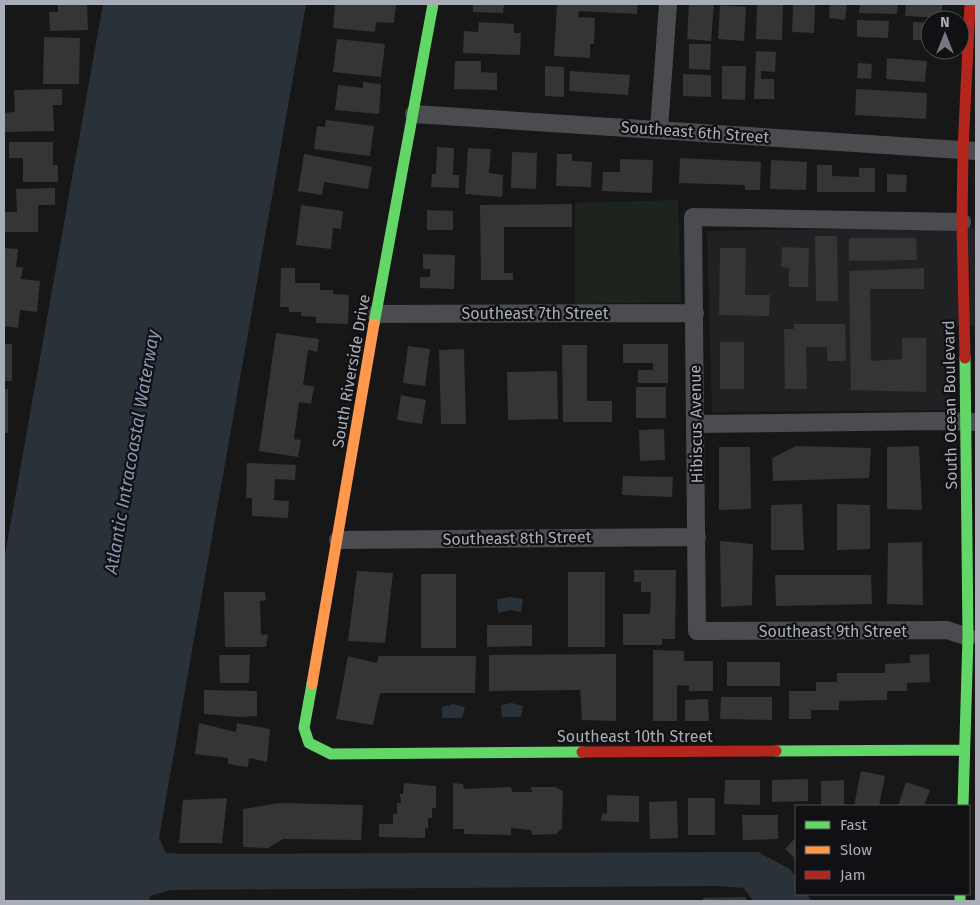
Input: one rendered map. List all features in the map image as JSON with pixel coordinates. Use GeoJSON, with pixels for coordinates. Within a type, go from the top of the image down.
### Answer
{"type":"FeatureCollection","features":[{"type":"Feature","properties":{"kind":"street","name":"South Riverside Drive"},"geometry":{"type":"LineString","coordinates":[[309,743],[304,728],[376,314],[433,4]]}},
{"type":"Feature","properties":{"kind":"street"},"geometry":{"type":"LineString","coordinates":[[658,129],[668,4]]}},
{"type":"Feature","properties":{"kind":"street","name":"South Ocean Boulevard"},"geometry":{"type":"LineString","coordinates":[[962,805],[968,637],[972,422],[962,222],[970,150],[970,4]]}},
{"type":"Feature","properties":{"kind":"street","name":"Southeast 6th Street"},"geometry":{"type":"LineString","coordinates":[[414,114],[970,150]]}},
{"type":"Feature","properties":{"kind":"street","name":"Hibiscus Avenue"},"geometry":{"type":"LineString","coordinates":[[697,630],[692,217],[962,222]]}},
{"type":"Feature","properties":{"kind":"street","name":"Southeast 7th Street"},"geometry":{"type":"LineString","coordinates":[[376,314],[694,312]]}},
{"type":"Feature","properties":{"kind":"street"},"geometry":{"type":"LineString","coordinates":[[696,424],[972,422]]}},
{"type":"Feature","properties":{"kind":"street","name":"Southeast 8th Street"},"geometry":{"type":"LineString","coordinates":[[338,540],[696,537]]}},
{"type":"Feature","properties":{"kind":"street","name":"Southeast 9th Street"},"geometry":{"type":"LineString","coordinates":[[697,630],[947,630],[968,637]]}},
{"type":"Feature","properties":{"kind":"street","name":"Southeast 10th Street"},"geometry":{"type":"LineString","coordinates":[[309,743],[330,754],[964,750]]}},
{"type":"Feature","properties":{"kind":"shaded area"},"geometry":{"type":"Polygon","coordinates":[[[678,200],[681,302],[575,304],[575,203],[678,200]]]}},
{"type":"Feature","properties":{"kind":"shaded area"},"geometry":{"type":"Polygon","coordinates":[[[976,227],[976,326],[946,326],[950,410],[712,412],[707,231],[976,227]]]}},
{"type":"Feature","properties":{"kind":"water","name":"Atlantic Intracoastal Waterway"},"geometry":{"type":"Polygon","coordinates":[[[103,4],[306,4],[159,838],[166,853],[758,852],[790,869],[795,876],[795,895],[808,895],[811,901],[754,901],[743,888],[718,886],[170,890],[150,896],[149,901],[4,901],[4,560],[103,4]]]}},
{"type":"Feature","properties":{"kind":"water"},"geometry":{"type":"Polygon","coordinates":[[[510,597],[523,599],[521,612],[510,610],[498,613],[497,599],[510,597]]]}},
{"type":"Feature","properties":{"kind":"water"},"geometry":{"type":"Polygon","coordinates":[[[512,703],[523,706],[521,717],[502,717],[501,705],[512,703]]]}},
{"type":"Feature","properties":{"kind":"water"},"geometry":{"type":"Polygon","coordinates":[[[453,704],[465,707],[462,718],[442,718],[442,707],[453,704]]]}},
{"type":"Feature","properties":{"kind":"building"},"geometry":{"type":"Polygon","coordinates":[[[58,4],[87,4],[88,30],[50,31],[49,12],[58,12],[58,4]]]}},
{"type":"Feature","properties":{"kind":"building"},"geometry":{"type":"Polygon","coordinates":[[[335,4],[396,4],[394,23],[376,22],[375,32],[333,28],[335,4]]]}},
{"type":"Feature","properties":{"kind":"building"},"geometry":{"type":"Polygon","coordinates":[[[473,4],[504,4],[503,13],[473,12],[473,4]]]}},
{"type":"Feature","properties":{"kind":"building"},"geometry":{"type":"Polygon","coordinates":[[[557,4],[638,4],[637,14],[579,11],[578,17],[595,18],[594,44],[590,44],[590,58],[554,56],[557,4]]]}},
{"type":"Feature","properties":{"kind":"building"},"geometry":{"type":"Polygon","coordinates":[[[689,4],[714,4],[711,41],[687,39],[689,4]]]}},
{"type":"Feature","properties":{"kind":"building"},"geometry":{"type":"Polygon","coordinates":[[[757,4],[783,4],[782,40],[756,39],[757,4]]]}},
{"type":"Feature","properties":{"kind":"building"},"geometry":{"type":"Polygon","coordinates":[[[793,4],[815,4],[814,33],[792,32],[793,4]]]}},
{"type":"Feature","properties":{"kind":"building"},"geometry":{"type":"Polygon","coordinates":[[[830,4],[847,4],[845,20],[829,18],[830,4]]]}},
{"type":"Feature","properties":{"kind":"building"},"geometry":{"type":"Polygon","coordinates":[[[860,4],[898,4],[897,14],[859,13],[860,4]]]}},
{"type":"Feature","properties":{"kind":"building"},"geometry":{"type":"Polygon","coordinates":[[[906,4],[942,4],[942,10],[920,10],[920,17],[905,16],[906,4]]]}},
{"type":"Feature","properties":{"kind":"building"},"geometry":{"type":"Polygon","coordinates":[[[720,5],[746,7],[744,41],[718,39],[720,5]]]}},
{"type":"Feature","properties":{"kind":"building"},"geometry":{"type":"Polygon","coordinates":[[[857,20],[889,21],[888,38],[857,37],[857,20]]]}},
{"type":"Feature","properties":{"kind":"building"},"geometry":{"type":"Polygon","coordinates":[[[479,22],[514,24],[514,33],[521,33],[520,55],[463,53],[464,31],[478,32],[479,22]]]}},
{"type":"Feature","properties":{"kind":"building"},"geometry":{"type":"Polygon","coordinates":[[[913,22],[920,22],[920,40],[913,40],[913,22]]]}},
{"type":"Feature","properties":{"kind":"building"},"geometry":{"type":"Polygon","coordinates":[[[44,37],[80,38],[79,84],[43,84],[44,37]]]}},
{"type":"Feature","properties":{"kind":"building"},"geometry":{"type":"Polygon","coordinates":[[[337,39],[385,44],[381,77],[333,72],[337,39]]]}},
{"type":"Feature","properties":{"kind":"building"},"geometry":{"type":"Polygon","coordinates":[[[689,44],[711,44],[710,70],[689,69],[689,44]]]}},
{"type":"Feature","properties":{"kind":"building"},"geometry":{"type":"Polygon","coordinates":[[[756,51],[776,52],[775,72],[761,71],[761,79],[774,79],[774,99],[754,99],[756,51]]]}},
{"type":"Feature","properties":{"kind":"building"},"geometry":{"type":"Polygon","coordinates":[[[887,58],[927,61],[925,82],[886,79],[887,58]]]}},
{"type":"Feature","properties":{"kind":"building"},"geometry":{"type":"Polygon","coordinates":[[[455,61],[481,61],[481,72],[497,73],[497,90],[454,89],[455,61]]]}},
{"type":"Feature","properties":{"kind":"building"},"geometry":{"type":"Polygon","coordinates":[[[858,63],[872,64],[871,79],[857,78],[858,63]]]}},
{"type":"Feature","properties":{"kind":"building"},"geometry":{"type":"Polygon","coordinates":[[[545,66],[564,67],[564,97],[545,96],[545,66]]]}},
{"type":"Feature","properties":{"kind":"building"},"geometry":{"type":"Polygon","coordinates":[[[722,66],[746,66],[745,100],[722,99],[722,66]]]}},
{"type":"Feature","properties":{"kind":"building"},"geometry":{"type":"Polygon","coordinates":[[[570,71],[630,75],[628,95],[569,91],[570,71]]]}},
{"type":"Feature","properties":{"kind":"building"},"geometry":{"type":"Polygon","coordinates":[[[683,74],[711,75],[711,97],[683,96],[683,74]]]}},
{"type":"Feature","properties":{"kind":"building"},"geometry":{"type":"Polygon","coordinates":[[[363,82],[381,84],[379,114],[335,110],[338,85],[363,88],[363,82]]]}},
{"type":"Feature","properties":{"kind":"building"},"geometry":{"type":"Polygon","coordinates":[[[62,89],[62,105],[53,105],[54,131],[4,132],[4,113],[15,112],[14,90],[62,89]]]}},
{"type":"Feature","properties":{"kind":"building"},"geometry":{"type":"Polygon","coordinates":[[[856,89],[927,93],[926,119],[855,115],[856,89]]]}},
{"type":"Feature","properties":{"kind":"building"},"geometry":{"type":"Polygon","coordinates":[[[326,120],[374,126],[370,156],[314,149],[317,126],[325,127],[326,120]]]}},
{"type":"Feature","properties":{"kind":"building"},"geometry":{"type":"Polygon","coordinates":[[[9,142],[53,142],[53,165],[58,165],[58,182],[23,182],[23,158],[9,158],[9,142]]]}},
{"type":"Feature","properties":{"kind":"building"},"geometry":{"type":"Polygon","coordinates":[[[437,147],[454,148],[453,175],[459,175],[459,188],[431,187],[432,174],[436,174],[437,147]]]}},
{"type":"Feature","properties":{"kind":"building"},"geometry":{"type":"Polygon","coordinates":[[[468,148],[491,149],[489,173],[503,175],[502,197],[465,194],[468,148]]]}},
{"type":"Feature","properties":{"kind":"building"},"geometry":{"type":"Polygon","coordinates":[[[512,152],[537,153],[536,189],[511,188],[512,152]]]}},
{"type":"Feature","properties":{"kind":"building"},"geometry":{"type":"Polygon","coordinates":[[[304,154],[372,167],[368,189],[324,182],[322,195],[298,191],[304,154]]]}},
{"type":"Feature","properties":{"kind":"building"},"geometry":{"type":"Polygon","coordinates":[[[557,154],[572,154],[572,161],[592,162],[591,187],[556,186],[557,154]]]}},
{"type":"Feature","properties":{"kind":"building"},"geometry":{"type":"Polygon","coordinates":[[[680,158],[761,162],[760,190],[745,190],[745,185],[679,183],[680,158]]]}},
{"type":"Feature","properties":{"kind":"building"},"geometry":{"type":"Polygon","coordinates":[[[620,159],[653,160],[652,193],[602,191],[603,172],[620,172],[620,159]]]}},
{"type":"Feature","properties":{"kind":"building"},"geometry":{"type":"Polygon","coordinates":[[[771,160],[807,162],[806,190],[770,189],[771,160]]]}},
{"type":"Feature","properties":{"kind":"building"},"geometry":{"type":"Polygon","coordinates":[[[817,165],[832,165],[832,176],[859,177],[859,168],[875,168],[875,192],[817,192],[817,165]]]}},
{"type":"Feature","properties":{"kind":"building"},"geometry":{"type":"Polygon","coordinates":[[[887,174],[907,175],[906,192],[887,192],[887,174]]]}},
{"type":"Feature","properties":{"kind":"building"},"geometry":{"type":"Polygon","coordinates":[[[55,188],[55,205],[38,205],[38,232],[4,232],[4,212],[17,212],[16,189],[55,188]]]}},
{"type":"Feature","properties":{"kind":"building"},"geometry":{"type":"Polygon","coordinates":[[[572,204],[572,227],[504,227],[504,273],[513,273],[513,280],[481,280],[480,205],[572,204]]]}},
{"type":"Feature","properties":{"kind":"building"},"geometry":{"type":"Polygon","coordinates":[[[301,205],[343,211],[341,229],[333,228],[331,249],[296,245],[301,205]]]}},
{"type":"Feature","properties":{"kind":"building"},"geometry":{"type":"Polygon","coordinates":[[[427,210],[453,211],[453,230],[427,230],[427,210]]]}},
{"type":"Feature","properties":{"kind":"building"},"geometry":{"type":"Polygon","coordinates":[[[815,236],[837,236],[838,301],[816,301],[815,236]]]}},
{"type":"Feature","properties":{"kind":"building"},"geometry":{"type":"Polygon","coordinates":[[[849,238],[916,238],[917,260],[849,261],[849,238]]]}},
{"type":"Feature","properties":{"kind":"building"},"geometry":{"type":"Polygon","coordinates":[[[782,247],[809,248],[808,287],[789,287],[789,268],[781,267],[782,247]]]}},
{"type":"Feature","properties":{"kind":"building"},"geometry":{"type":"Polygon","coordinates":[[[4,248],[18,249],[16,267],[23,267],[21,279],[40,281],[37,312],[20,310],[18,328],[4,326],[4,248]]]}},
{"type":"Feature","properties":{"kind":"building"},"geometry":{"type":"Polygon","coordinates":[[[720,248],[746,248],[745,295],[770,295],[769,316],[719,315],[720,248]]]}},
{"type":"Feature","properties":{"kind":"building"},"geometry":{"type":"Polygon","coordinates":[[[423,254],[455,255],[454,289],[420,288],[420,277],[430,277],[430,269],[423,269],[423,254]]]}},
{"type":"Feature","properties":{"kind":"building"},"geometry":{"type":"Polygon","coordinates":[[[281,268],[295,268],[295,283],[320,283],[320,290],[333,290],[333,294],[349,295],[348,324],[316,323],[316,317],[301,316],[301,312],[289,312],[289,307],[280,307],[281,268]]]}},
{"type":"Feature","properties":{"kind":"building"},"geometry":{"type":"Polygon","coordinates":[[[924,268],[924,289],[870,289],[871,361],[902,359],[902,338],[926,338],[926,392],[851,390],[849,271],[924,268]]]}},
{"type":"Feature","properties":{"kind":"building"},"geometry":{"type":"Polygon","coordinates":[[[794,324],[845,324],[846,361],[827,361],[827,347],[806,347],[807,389],[785,389],[784,329],[794,329],[794,324]]]}},
{"type":"Feature","properties":{"kind":"building"},"geometry":{"type":"Polygon","coordinates":[[[276,333],[319,339],[317,352],[308,350],[303,385],[314,386],[311,404],[299,402],[294,439],[301,440],[298,457],[259,451],[276,333]]]}},
{"type":"Feature","properties":{"kind":"building"},"geometry":{"type":"Polygon","coordinates":[[[720,342],[744,342],[744,389],[720,389],[720,342]]]}},
{"type":"Feature","properties":{"kind":"building"},"geometry":{"type":"Polygon","coordinates":[[[4,344],[12,344],[12,381],[4,381],[4,344]]]}},
{"type":"Feature","properties":{"kind":"building"},"geometry":{"type":"Polygon","coordinates":[[[623,344],[668,344],[668,383],[638,383],[638,370],[653,370],[653,363],[623,363],[623,344]]]}},
{"type":"Feature","properties":{"kind":"building"},"geometry":{"type":"Polygon","coordinates":[[[562,345],[587,345],[587,401],[612,401],[612,422],[563,422],[562,345]]]}},
{"type":"Feature","properties":{"kind":"building"},"geometry":{"type":"Polygon","coordinates":[[[408,346],[430,349],[425,386],[403,383],[408,346]]]}},
{"type":"Feature","properties":{"kind":"building"},"geometry":{"type":"Polygon","coordinates":[[[464,349],[466,424],[441,424],[439,350],[464,349]]]}},
{"type":"Feature","properties":{"kind":"building"},"geometry":{"type":"Polygon","coordinates":[[[557,371],[558,419],[508,420],[507,372],[557,371]]]}},
{"type":"Feature","properties":{"kind":"building"},"geometry":{"type":"Polygon","coordinates":[[[636,387],[666,387],[666,418],[636,418],[636,387]]]}},
{"type":"Feature","properties":{"kind":"building"},"geometry":{"type":"Polygon","coordinates":[[[4,389],[8,389],[8,433],[4,433],[4,389]]]}},
{"type":"Feature","properties":{"kind":"building"},"geometry":{"type":"Polygon","coordinates":[[[401,395],[426,400],[422,424],[397,420],[401,395]]]}},
{"type":"Feature","properties":{"kind":"building"},"geometry":{"type":"Polygon","coordinates":[[[664,429],[665,460],[640,461],[639,430],[664,429]]]}},
{"type":"Feature","properties":{"kind":"building"},"geometry":{"type":"Polygon","coordinates":[[[796,446],[871,448],[869,478],[773,481],[772,458],[796,446]]]}},
{"type":"Feature","properties":{"kind":"building"},"geometry":{"type":"Polygon","coordinates":[[[919,446],[922,510],[887,509],[887,447],[919,446]]]}},
{"type":"Feature","properties":{"kind":"building"},"geometry":{"type":"Polygon","coordinates":[[[719,447],[750,447],[751,509],[719,510],[719,447]]]}},
{"type":"Feature","properties":{"kind":"building"},"geometry":{"type":"Polygon","coordinates":[[[247,463],[296,465],[295,480],[275,479],[274,500],[289,501],[288,518],[252,516],[252,498],[246,498],[247,463]]]}},
{"type":"Feature","properties":{"kind":"building"},"geometry":{"type":"Polygon","coordinates":[[[623,476],[673,477],[672,497],[622,495],[623,476]]]}},
{"type":"Feature","properties":{"kind":"building"},"geometry":{"type":"Polygon","coordinates":[[[802,504],[804,550],[771,550],[771,505],[802,504]]]}},
{"type":"Feature","properties":{"kind":"building"},"geometry":{"type":"Polygon","coordinates":[[[837,504],[870,505],[870,549],[837,550],[837,504]]]}},
{"type":"Feature","properties":{"kind":"building"},"geometry":{"type":"Polygon","coordinates":[[[720,541],[753,544],[752,605],[721,607],[720,541]]]}},
{"type":"Feature","properties":{"kind":"building"},"geometry":{"type":"Polygon","coordinates":[[[922,542],[923,605],[887,604],[888,543],[922,542]]]}},
{"type":"Feature","properties":{"kind":"building"},"geometry":{"type":"Polygon","coordinates":[[[634,570],[676,570],[675,639],[662,639],[662,645],[623,645],[623,614],[650,614],[651,592],[641,592],[641,582],[634,582],[634,570]]]}},
{"type":"Feature","properties":{"kind":"building"},"geometry":{"type":"Polygon","coordinates":[[[357,571],[393,573],[385,643],[348,641],[357,571]]]}},
{"type":"Feature","properties":{"kind":"building"},"geometry":{"type":"Polygon","coordinates":[[[568,572],[605,572],[605,647],[568,647],[568,572]]]}},
{"type":"Feature","properties":{"kind":"building"},"geometry":{"type":"Polygon","coordinates":[[[421,574],[456,574],[456,648],[421,648],[421,574]]]}},
{"type":"Feature","properties":{"kind":"building"},"geometry":{"type":"Polygon","coordinates":[[[775,575],[871,575],[872,604],[776,606],[775,575]]]}},
{"type":"Feature","properties":{"kind":"building"},"geometry":{"type":"Polygon","coordinates":[[[224,592],[265,592],[266,600],[260,601],[261,635],[268,634],[266,647],[225,647],[224,592]]]}},
{"type":"Feature","properties":{"kind":"building"},"geometry":{"type":"Polygon","coordinates":[[[487,625],[532,625],[532,646],[487,647],[487,625]]]}},
{"type":"Feature","properties":{"kind":"building"},"geometry":{"type":"Polygon","coordinates":[[[653,650],[684,651],[684,661],[713,661],[713,691],[689,691],[689,686],[677,685],[677,721],[653,721],[653,650]]]}},
{"type":"Feature","properties":{"kind":"building"},"geometry":{"type":"Polygon","coordinates":[[[616,654],[616,721],[582,720],[580,690],[489,691],[489,655],[616,654]]]}},
{"type":"Feature","properties":{"kind":"building"},"geometry":{"type":"Polygon","coordinates":[[[929,654],[930,682],[907,683],[907,691],[887,691],[887,700],[839,701],[839,710],[811,710],[811,719],[789,719],[789,691],[816,691],[816,682],[837,682],[837,673],[885,673],[885,664],[910,663],[910,655],[929,654]]]}},
{"type":"Feature","properties":{"kind":"building"},"geometry":{"type":"Polygon","coordinates":[[[219,655],[250,655],[249,683],[220,683],[219,655]]]}},
{"type":"Feature","properties":{"kind":"building"},"geometry":{"type":"Polygon","coordinates":[[[348,656],[377,663],[379,656],[476,656],[475,693],[380,693],[373,725],[336,719],[348,656]]]}},
{"type":"Feature","properties":{"kind":"building"},"geometry":{"type":"Polygon","coordinates":[[[727,662],[780,662],[780,686],[727,686],[727,662]]]}},
{"type":"Feature","properties":{"kind":"building"},"geometry":{"type":"Polygon","coordinates":[[[204,690],[257,691],[257,716],[240,717],[204,714],[204,690]]]}},
{"type":"Feature","properties":{"kind":"building"},"geometry":{"type":"Polygon","coordinates":[[[721,697],[772,697],[772,720],[720,719],[721,697]]]}},
{"type":"Feature","properties":{"kind":"building"},"geometry":{"type":"Polygon","coordinates":[[[708,699],[709,721],[685,721],[685,700],[708,699]]]}},
{"type":"Feature","properties":{"kind":"building"},"geometry":{"type":"Polygon","coordinates":[[[199,723],[236,732],[237,723],[270,729],[267,762],[249,758],[248,767],[228,764],[228,758],[195,754],[199,723]]]}},
{"type":"Feature","properties":{"kind":"building"},"geometry":{"type":"Polygon","coordinates":[[[861,771],[885,776],[879,805],[854,805],[861,771]]]}},
{"type":"Feature","properties":{"kind":"building"},"geometry":{"type":"Polygon","coordinates":[[[808,779],[808,801],[772,802],[772,780],[808,779]]]}},
{"type":"Feature","properties":{"kind":"building"},"geometry":{"type":"Polygon","coordinates":[[[725,780],[760,780],[760,805],[724,804],[725,780]]]}},
{"type":"Feature","properties":{"kind":"building"},"geometry":{"type":"Polygon","coordinates":[[[844,780],[844,805],[821,805],[821,781],[844,780]]]}},
{"type":"Feature","properties":{"kind":"building"},"geometry":{"type":"Polygon","coordinates":[[[906,782],[930,790],[924,805],[898,805],[906,782]]]}},
{"type":"Feature","properties":{"kind":"building"},"geometry":{"type":"Polygon","coordinates":[[[404,783],[436,786],[436,808],[432,808],[432,818],[428,818],[428,829],[425,828],[425,838],[379,837],[379,824],[393,824],[393,814],[397,814],[397,803],[401,803],[400,794],[403,794],[404,783]]]}},
{"type":"Feature","properties":{"kind":"building"},"geometry":{"type":"Polygon","coordinates":[[[453,783],[463,784],[464,789],[511,787],[512,792],[532,792],[531,787],[555,787],[563,791],[562,828],[556,834],[532,835],[531,830],[511,828],[511,835],[464,834],[464,829],[453,829],[453,783]]]}},
{"type":"Feature","properties":{"kind":"building"},"geometry":{"type":"Polygon","coordinates":[[[607,795],[639,796],[639,822],[601,821],[602,813],[607,814],[607,795]]]}},
{"type":"Feature","properties":{"kind":"building"},"geometry":{"type":"Polygon","coordinates":[[[227,798],[222,843],[179,843],[183,800],[227,798]]]}},
{"type":"Feature","properties":{"kind":"building"},"geometry":{"type":"Polygon","coordinates":[[[688,798],[715,798],[715,835],[688,835],[688,798]]]}},
{"type":"Feature","properties":{"kind":"building"},"geometry":{"type":"Polygon","coordinates":[[[677,801],[678,838],[650,839],[649,802],[677,801]]]}},
{"type":"Feature","properties":{"kind":"building"},"geometry":{"type":"Polygon","coordinates":[[[280,803],[363,805],[361,840],[283,839],[268,848],[243,847],[243,809],[280,803]]]}},
{"type":"Feature","properties":{"kind":"building"},"geometry":{"type":"Polygon","coordinates":[[[742,815],[778,815],[778,839],[743,840],[742,815]]]}},
{"type":"Feature","properties":{"kind":"building"},"geometry":{"type":"Polygon","coordinates":[[[795,838],[795,858],[785,849],[795,838]]]}},
{"type":"Feature","properties":{"kind":"building"},"geometry":{"type":"Polygon","coordinates":[[[746,897],[746,901],[703,901],[703,898],[746,897]]]}},
{"type":"Feature","properties":{"kind":"traffic: fast"},"geometry":{"type":"LineString","coordinates":[[374,324],[433,4]]}},
{"type":"Feature","properties":{"kind":"traffic: fast"},"geometry":{"type":"LineString","coordinates":[[963,805],[968,637],[965,358]]}},
{"type":"Feature","properties":{"kind":"traffic: fast"},"geometry":{"type":"LineString","coordinates":[[312,684],[304,728],[309,743],[331,754],[582,752]]}},
{"type":"Feature","properties":{"kind":"traffic: fast"},"geometry":{"type":"LineString","coordinates":[[776,751],[964,750]]}},
{"type":"Feature","properties":{"kind":"traffic: fast"},"geometry":{"type":"LineString","coordinates":[[960,895],[960,901]]}},
{"type":"Feature","properties":{"kind":"traffic: slow"},"geometry":{"type":"LineString","coordinates":[[312,684],[374,324]]}},
{"type":"Feature","properties":{"kind":"traffic: jam"},"geometry":{"type":"LineString","coordinates":[[965,358],[962,222],[963,150],[970,4]]}},
{"type":"Feature","properties":{"kind":"traffic: jam"},"geometry":{"type":"LineString","coordinates":[[582,752],[776,751]]}}]}
